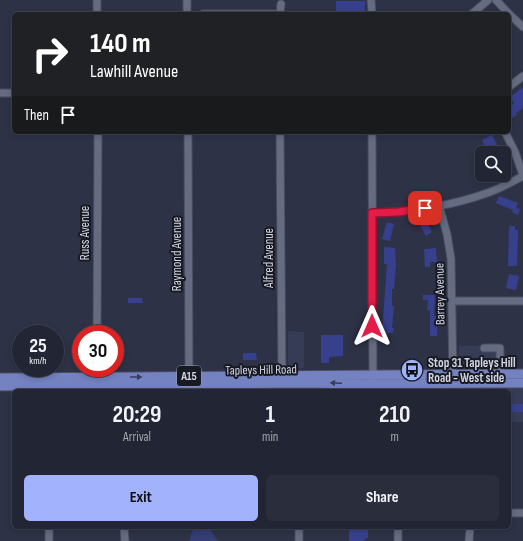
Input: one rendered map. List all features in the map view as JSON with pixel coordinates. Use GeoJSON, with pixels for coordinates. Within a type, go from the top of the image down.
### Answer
{"type":"FeatureCollection","features":[{"type":"Feature","properties":{"kind":"main road","name":"Tapleys Hill Road"},"geometry":{"type":"LineString","coordinates":[[469,383],[500,374],[523,374]]}},
{"type":"Feature","properties":{"kind":"main road","name":"Tapleys Hill Road"},"geometry":{"type":"LineString","coordinates":[[97,377],[124,388],[282,379],[299,383],[453,379],[469,383],[523,383]]}},
{"type":"Feature","properties":{"kind":"main road","name":"Tapleys Hill Road"},"geometry":{"type":"LineString","coordinates":[[0,386],[48,385],[97,377],[193,384]]}},
{"type":"Feature","properties":{"kind":"main road","name":"Tapleys Hill Road"},"geometry":{"type":"LineString","coordinates":[[0,378],[48,385]]}},
{"type":"Feature","properties":{"kind":"main road","name":"Tapleys Hill Road"},"geometry":{"type":"LineString","coordinates":[[373,380],[392,388],[453,379]]}},
{"type":"Feature","properties":{"kind":"street"},"geometry":{"type":"LineString","coordinates":[[97,0],[97,12]]}},
{"type":"Feature","properties":{"kind":"street"},"geometry":{"type":"LineString","coordinates":[[187,0],[187,12]]}},
{"type":"Feature","properties":{"kind":"street"},"geometry":{"type":"LineString","coordinates":[[371,0],[372,12]]}},
{"type":"Feature","properties":{"kind":"street"},"geometry":{"type":"LineString","coordinates":[[474,12],[488,0]]}},
{"type":"Feature","properties":{"kind":"street"},"geometry":{"type":"LineString","coordinates":[[496,0],[507,12]]}},
{"type":"Feature","properties":{"kind":"street"},"geometry":{"type":"LineString","coordinates":[[280,12],[282,4]]}},
{"type":"Feature","properties":{"kind":"street"},"geometry":{"type":"LineString","coordinates":[[511,16],[523,27]]}},
{"type":"Feature","properties":{"kind":"street"},"geometry":{"type":"LineString","coordinates":[[511,85],[523,76]]}},
{"type":"Feature","properties":{"kind":"street"},"geometry":{"type":"LineString","coordinates":[[0,93],[12,93]]}},
{"type":"Feature","properties":{"kind":"street","name":"Russ Avenue"},"geometry":{"type":"LineString","coordinates":[[97,325],[98,134]]}},
{"type":"Feature","properties":{"kind":"street","name":"Raymond Avenue"},"geometry":{"type":"LineString","coordinates":[[188,134],[193,384]]}},
{"type":"Feature","properties":{"kind":"street","name":"Alfred Avenue"},"geometry":{"type":"LineString","coordinates":[[280,134],[282,379]]}},
{"type":"Feature","properties":{"kind":"street"},"geometry":{"type":"LineString","coordinates":[[372,134],[373,380]]}},
{"type":"Feature","properties":{"kind":"street"},"geometry":{"type":"LineString","coordinates":[[372,213],[398,212],[439,206],[490,192],[523,176],[515,152],[506,134]]}},
{"type":"Feature","properties":{"kind":"street","name":"Barrey Avenue"},"geometry":{"type":"LineString","coordinates":[[439,206],[447,234],[451,259],[453,379]]}},
{"type":"Feature","properties":{"kind":"street"},"geometry":{"type":"LineString","coordinates":[[452,301],[523,301]]}},
{"type":"Feature","properties":{"kind":"street"},"geometry":{"type":"LineString","coordinates":[[484,348],[500,348],[500,374]]}},
{"type":"Feature","properties":{"kind":"street"},"geometry":{"type":"LineString","coordinates":[[511,513],[523,513]]}},
{"type":"Feature","properties":{"kind":"street"},"geometry":{"type":"LineString","coordinates":[[49,529],[49,541]]}},
{"type":"Feature","properties":{"kind":"street"},"geometry":{"type":"LineString","coordinates":[[124,529],[125,541]]}},
{"type":"Feature","properties":{"kind":"street"},"geometry":{"type":"LineString","coordinates":[[299,529],[299,541]]}},
{"type":"Feature","properties":{"kind":"street"},"geometry":{"type":"LineString","coordinates":[[398,529],[398,541]]}},
{"type":"Feature","properties":{"kind":"street"},"geometry":{"type":"LineString","coordinates":[[470,529],[470,541]]}},
{"type":"Feature","properties":{"kind":"shaded area"},"geometry":{"type":"Polygon","coordinates":[[[288,331],[304,332],[304,368],[291,369],[288,367],[288,331]]]}},
{"type":"Feature","properties":{"kind":"shaded area"},"geometry":{"type":"Polygon","coordinates":[[[503,345],[503,366],[459,367],[459,346],[503,345]]]}},
{"type":"Feature","properties":{"kind":"shaded area"},"geometry":{"type":"Polygon","coordinates":[[[523,388],[523,422],[511,422],[511,389],[475,389],[523,388]]]}},
{"type":"Feature","properties":{"kind":"shaded area"},"geometry":{"type":"Polygon","coordinates":[[[193,529],[210,529],[218,541],[189,541],[193,529]]]}},
{"type":"Feature","properties":{"kind":"building"},"geometry":{"type":"Polygon","coordinates":[[[336,1],[365,1],[365,12],[336,12],[336,1]]]}},
{"type":"Feature","properties":{"kind":"building"},"geometry":{"type":"Polygon","coordinates":[[[523,87],[523,108],[516,113],[517,115],[511,119],[511,105],[514,103],[511,96],[523,87]]]}},
{"type":"Feature","properties":{"kind":"building"},"geometry":{"type":"Polygon","coordinates":[[[492,135],[498,146],[485,146],[482,140],[492,135]]]}},
{"type":"Feature","properties":{"kind":"building"},"geometry":{"type":"Polygon","coordinates":[[[499,196],[518,203],[516,208],[520,209],[518,215],[512,212],[513,210],[496,203],[499,196]]]}},
{"type":"Feature","properties":{"kind":"building"},"geometry":{"type":"Polygon","coordinates":[[[426,220],[432,232],[426,236],[419,223],[426,220]]]}},
{"type":"Feature","properties":{"kind":"building"},"geometry":{"type":"Polygon","coordinates":[[[387,222],[394,224],[390,241],[382,239],[387,222]]]}},
{"type":"Feature","properties":{"kind":"building"},"geometry":{"type":"Polygon","coordinates":[[[509,226],[515,226],[515,230],[518,230],[517,266],[508,266],[509,226]]]}},
{"type":"Feature","properties":{"kind":"building"},"geometry":{"type":"Polygon","coordinates":[[[384,247],[395,248],[396,265],[394,289],[392,289],[392,306],[394,306],[393,333],[382,333],[387,264],[384,264],[384,247]]]}},
{"type":"Feature","properties":{"kind":"building"},"geometry":{"type":"Polygon","coordinates":[[[436,248],[437,262],[430,262],[430,267],[425,267],[424,249],[436,248]]]}},
{"type":"Feature","properties":{"kind":"building"},"geometry":{"type":"Polygon","coordinates":[[[509,274],[519,276],[516,290],[506,288],[509,274]]]}},
{"type":"Feature","properties":{"kind":"building"},"geometry":{"type":"Polygon","coordinates":[[[423,295],[435,295],[434,316],[437,316],[437,336],[430,336],[430,310],[427,310],[428,300],[423,300],[423,295]]]}},
{"type":"Feature","properties":{"kind":"building"},"geometry":{"type":"Polygon","coordinates":[[[128,298],[142,298],[143,303],[128,303],[128,298]]]}},
{"type":"Feature","properties":{"kind":"building"},"geometry":{"type":"Polygon","coordinates":[[[321,335],[343,335],[343,356],[329,357],[329,363],[321,363],[321,335]]]}},
{"type":"Feature","properties":{"kind":"building"},"geometry":{"type":"Polygon","coordinates":[[[243,353],[256,353],[257,360],[243,360],[243,353]]]}},
{"type":"Feature","properties":{"kind":"building"},"geometry":{"type":"Polygon","coordinates":[[[511,404],[523,404],[523,412],[511,412],[511,404]]]}},
{"type":"Feature","properties":{"kind":"building"},"geometry":{"type":"Polygon","coordinates":[[[349,529],[368,529],[368,537],[363,541],[349,541],[349,529]]]}},
{"type":"Feature","properties":{"kind":"place","name":"Stop 31 Tapleys Hill Road - West side"},"geometry":{"type":"Point","coordinates":[412,370]}},
{"type":"Feature","properties":{"kind":"route"},"geometry":{"type":"LineString","coordinates":[[372,326],[372,213],[398,212],[425,208]]}}]}
